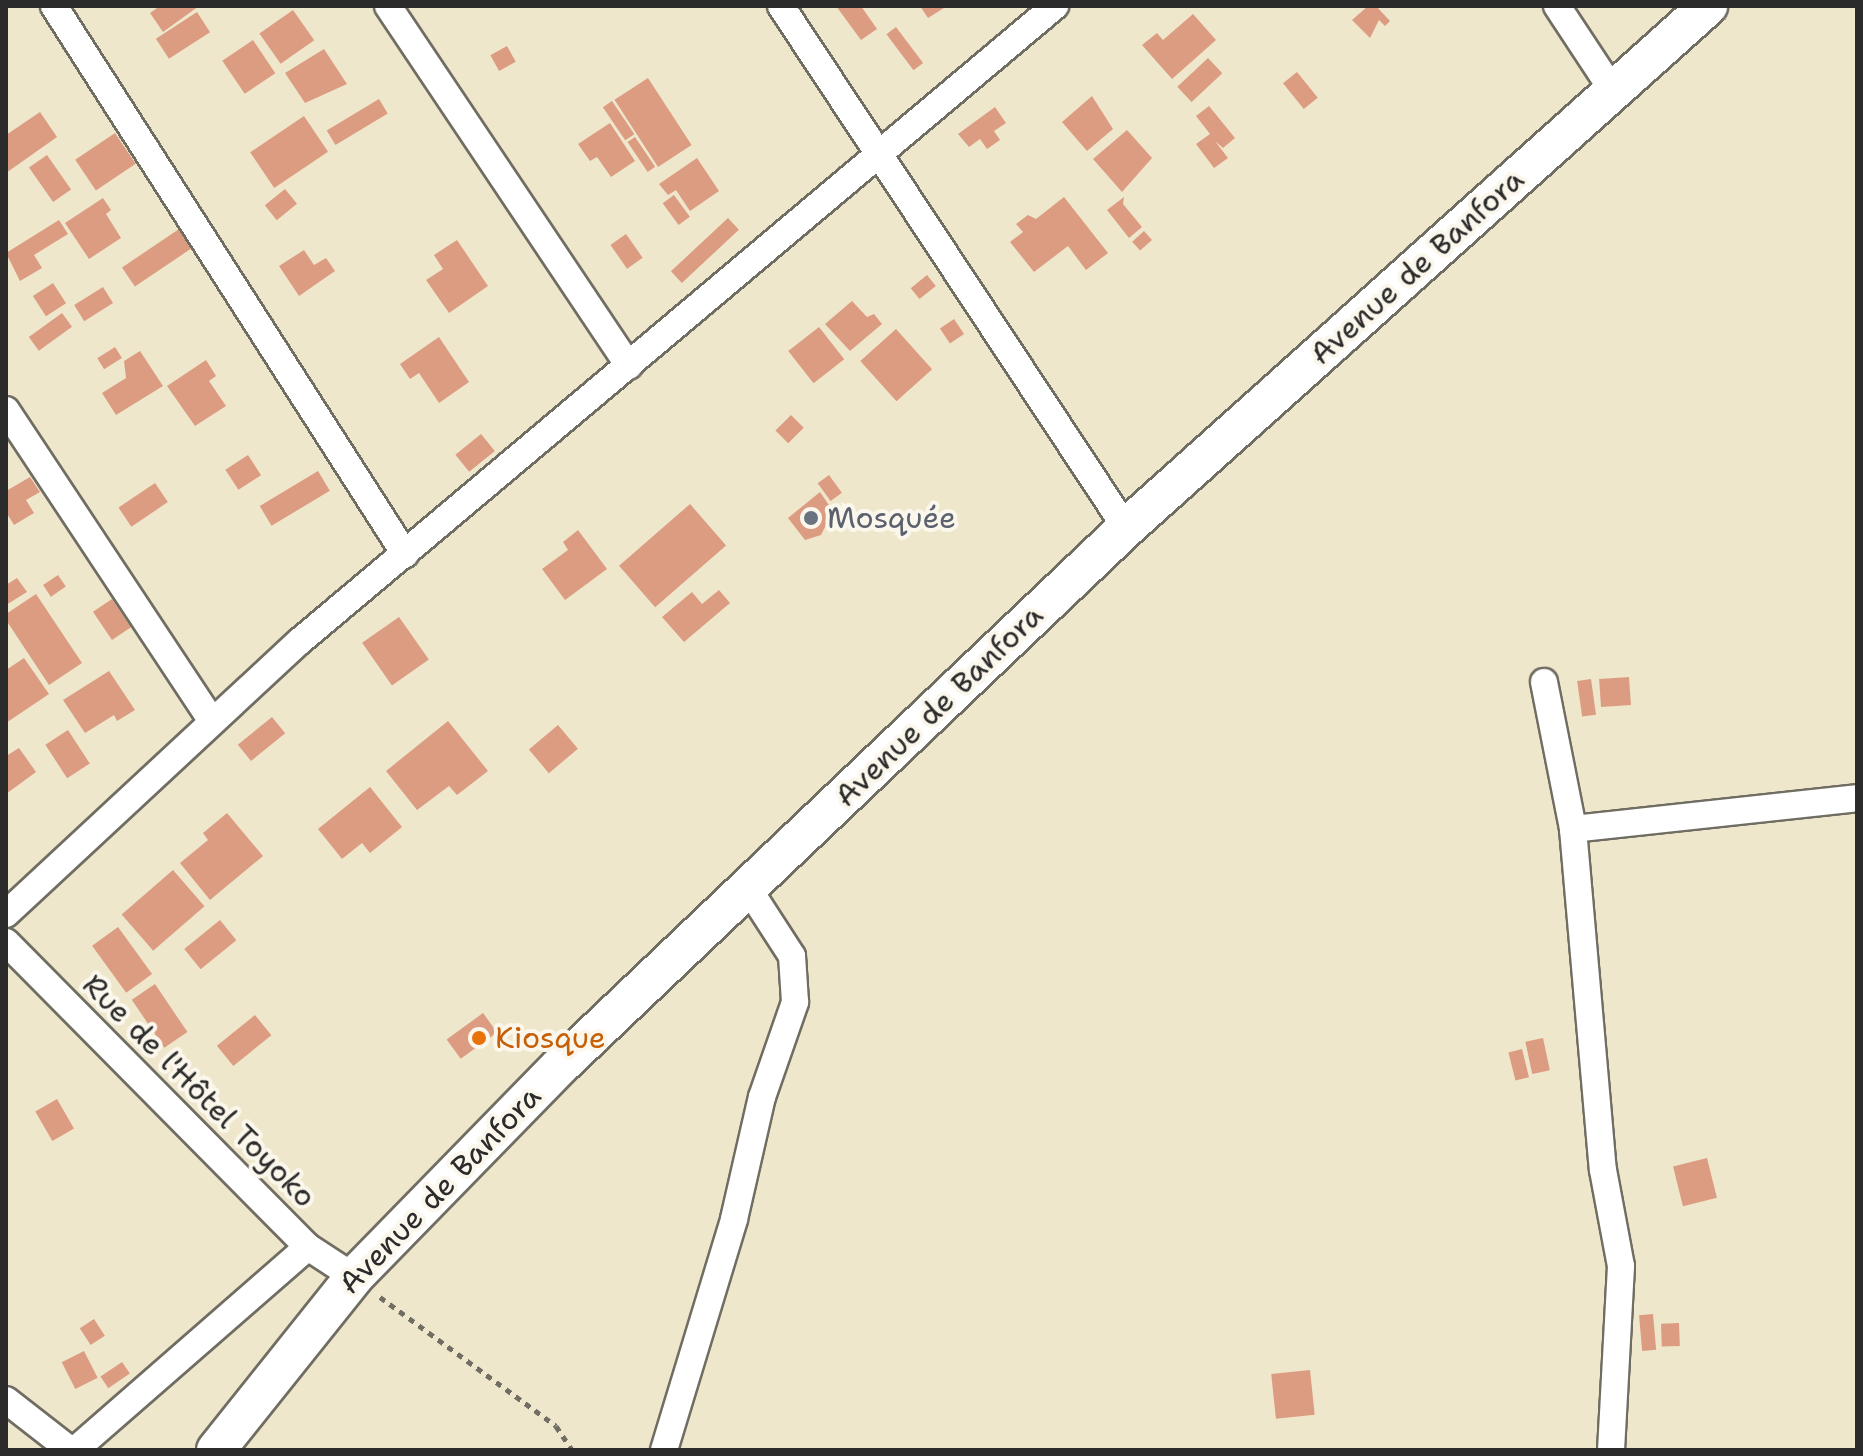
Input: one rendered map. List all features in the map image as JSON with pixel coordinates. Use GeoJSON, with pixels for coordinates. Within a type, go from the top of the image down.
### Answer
{"type":"FeatureCollection","features":[{"type":"Feature","properties":{"kind":"main road","name":"Avenue de Banfora"},"geometry":{"type":"LineString","coordinates":[[216,1450],[354,1277],[561,1065],[1126,528],[1708,6]]}},
{"type":"Feature","properties":{"kind":"street"},"geometry":{"type":"LineString","coordinates":[[54,6],[405,554]]}},
{"type":"Feature","properties":{"kind":"street"},"geometry":{"type":"LineString","coordinates":[[388,6],[629,366]]}},
{"type":"Feature","properties":{"kind":"street"},"geometry":{"type":"LineString","coordinates":[[781,6],[1126,528]]}},
{"type":"Feature","properties":{"kind":"street"},"geometry":{"type":"LineString","coordinates":[[6,914],[212,721],[405,554],[882,156],[1055,6]]}},
{"type":"Feature","properties":{"kind":"street"},"geometry":{"type":"LineString","coordinates":[[1557,6],[1613,91]]}},
{"type":"Feature","properties":{"kind":"street"},"geometry":{"type":"LineString","coordinates":[[6,410],[212,721]]}},
{"type":"Feature","properties":{"kind":"street"},"geometry":{"type":"LineString","coordinates":[[1544,682],[1573,829],[1603,1170],[1621,1266],[1611,1450]]}},
{"type":"Feature","properties":{"kind":"street"},"geometry":{"type":"LineString","coordinates":[[1573,829],[1857,798]]}},
{"type":"Feature","properties":{"kind":"street"},"geometry":{"type":"LineString","coordinates":[[664,1450],[734,1219],[762,1097],[795,1002],[792,956],[748,888]]}},
{"type":"Feature","properties":{"kind":"street","name":"Rue de l'Hôtel Toyoko"},"geometry":{"type":"LineString","coordinates":[[6,942],[308,1247],[354,1277]]}},
{"type":"Feature","properties":{"kind":"street"},"geometry":{"type":"LineString","coordinates":[[6,1400],[73,1450],[308,1247]]}},
{"type":"Feature","properties":{"kind":"path"},"geometry":{"type":"LineString","coordinates":[[354,1277],[556,1426],[572,1450]]}},
{"type":"Feature","properties":{"kind":"building"},"geometry":{"type":"Polygon","coordinates":[[[160,6],[199,6],[163,32],[150,13],[160,6]]]}},
{"type":"Feature","properties":{"kind":"building"},"geometry":{"type":"Polygon","coordinates":[[[836,6],[861,6],[877,29],[861,40],[836,6]]]}},
{"type":"Feature","properties":{"kind":"building"},"geometry":{"type":"Polygon","coordinates":[[[920,6],[947,6],[928,18],[920,6]]]}},
{"type":"Feature","properties":{"kind":"building"},"geometry":{"type":"Polygon","coordinates":[[[1368,6],[1376,6],[1390,21],[1385,26],[1379,20],[1370,38],[1352,20],[1368,6]]]}},
{"type":"Feature","properties":{"kind":"building"},"geometry":{"type":"Polygon","coordinates":[[[293,10],[314,40],[281,64],[259,34],[293,10]]]}},
{"type":"Feature","properties":{"kind":"building"},"geometry":{"type":"Polygon","coordinates":[[[197,12],[210,32],[169,59],[156,39],[197,12]]]}},
{"type":"Feature","properties":{"kind":"building"},"geometry":{"type":"Polygon","coordinates":[[[1193,14],[1216,40],[1172,79],[1142,45],[1157,33],[1163,40],[1193,14]]]}},
{"type":"Feature","properties":{"kind":"building"},"geometry":{"type":"Polygon","coordinates":[[[896,27],[923,63],[913,70],[886,34],[896,27]]]}},
{"type":"Feature","properties":{"kind":"building"},"geometry":{"type":"Polygon","coordinates":[[[253,40],[275,73],[245,94],[222,61],[253,40]]]}},
{"type":"Feature","properties":{"kind":"building"},"geometry":{"type":"Polygon","coordinates":[[[507,46],[516,62],[499,71],[490,55],[507,46]]]}},
{"type":"Feature","properties":{"kind":"building"},"geometry":{"type":"Polygon","coordinates":[[[324,49],[347,84],[305,103],[285,73],[324,49]]]}},
{"type":"Feature","properties":{"kind":"building"},"geometry":{"type":"Polygon","coordinates":[[[1208,58],[1222,73],[1192,102],[1177,87],[1208,58]]]}},
{"type":"Feature","properties":{"kind":"building"},"geometry":{"type":"Polygon","coordinates":[[[1297,72],[1318,98],[1304,109],[1283,83],[1297,72]]]}},
{"type":"Feature","properties":{"kind":"building"},"geometry":{"type":"Polygon","coordinates":[[[648,78],[692,145],[658,167],[614,100],[648,78]]]}},
{"type":"Feature","properties":{"kind":"building"},"geometry":{"type":"Polygon","coordinates":[[[1092,96],[1113,129],[1087,151],[1062,122],[1092,96]]]}},
{"type":"Feature","properties":{"kind":"building"},"geometry":{"type":"Polygon","coordinates":[[[379,99],[388,114],[335,145],[327,130],[379,99]]]}},
{"type":"Feature","properties":{"kind":"building"},"geometry":{"type":"Polygon","coordinates":[[[612,101],[634,134],[625,140],[603,107],[612,101]]]}},
{"type":"Feature","properties":{"kind":"building"},"geometry":{"type":"Polygon","coordinates":[[[1209,106],[1235,138],[1223,148],[1215,141],[1228,158],[1214,168],[1196,144],[1210,134],[1196,116],[1209,106]]]}},
{"type":"Feature","properties":{"kind":"building"},"geometry":{"type":"Polygon","coordinates":[[[995,107],[1006,123],[994,131],[1000,140],[987,149],[980,139],[969,147],[958,134],[995,107]]]}},
{"type":"Feature","properties":{"kind":"building"},"geometry":{"type":"Polygon","coordinates":[[[40,112],[57,137],[6,173],[6,135],[40,112]]]}},
{"type":"Feature","properties":{"kind":"building"},"geometry":{"type":"Polygon","coordinates":[[[304,116],[328,152],[274,188],[250,152],[304,116]]]}},
{"type":"Feature","properties":{"kind":"building"},"geometry":{"type":"Polygon","coordinates":[[[610,123],[635,161],[611,177],[597,157],[590,161],[578,144],[610,123]]]}},
{"type":"Feature","properties":{"kind":"building"},"geometry":{"type":"Polygon","coordinates":[[[1127,130],[1152,158],[1122,192],[1093,159],[1127,130]]]}},
{"type":"Feature","properties":{"kind":"building"},"geometry":{"type":"Polygon","coordinates":[[[115,133],[136,164],[96,191],[75,160],[115,133]]]}},
{"type":"Feature","properties":{"kind":"building"},"geometry":{"type":"Polygon","coordinates":[[[635,137],[655,167],[648,172],[628,142],[635,137]]]}},
{"type":"Feature","properties":{"kind":"building"},"geometry":{"type":"Polygon","coordinates":[[[47,155],[71,189],[53,202],[29,168],[47,155]]]}},
{"type":"Feature","properties":{"kind":"building"},"geometry":{"type":"Polygon","coordinates":[[[697,158],[719,191],[690,211],[676,190],[668,195],[659,184],[697,158]]]}},
{"type":"Feature","properties":{"kind":"building"},"geometry":{"type":"Polygon","coordinates":[[[285,189],[297,204],[277,220],[265,205],[285,189]]]}},
{"type":"Feature","properties":{"kind":"building"},"geometry":{"type":"Polygon","coordinates":[[[674,195],[690,217],[679,225],[663,203],[674,195]]]}},
{"type":"Feature","properties":{"kind":"building"},"geometry":{"type":"Polygon","coordinates":[[[1064,197],[1108,253],[1086,270],[1068,246],[1034,272],[1010,242],[1023,232],[1016,224],[1028,215],[1036,219],[1064,197]]]}},
{"type":"Feature","properties":{"kind":"building"},"geometry":{"type":"Polygon","coordinates":[[[1124,197],[1123,204],[1142,227],[1129,238],[1107,210],[1124,197]]]}},
{"type":"Feature","properties":{"kind":"building"},"geometry":{"type":"Polygon","coordinates":[[[103,198],[111,210],[106,214],[121,238],[89,259],[65,223],[103,198]]]}},
{"type":"Feature","properties":{"kind":"building"},"geometry":{"type":"Polygon","coordinates":[[[728,218],[739,230],[682,283],[671,271],[728,218]]]}},
{"type":"Feature","properties":{"kind":"building"},"geometry":{"type":"Polygon","coordinates":[[[59,220],[68,234],[34,255],[42,268],[20,281],[6,253],[59,220]]]}},
{"type":"Feature","properties":{"kind":"building"},"geometry":{"type":"Polygon","coordinates":[[[185,225],[198,244],[135,287],[122,267],[185,225]]]}},
{"type":"Feature","properties":{"kind":"building"},"geometry":{"type":"Polygon","coordinates":[[[1144,231],[1152,240],[1140,251],[1132,242],[1144,231]]]}},
{"type":"Feature","properties":{"kind":"building"},"geometry":{"type":"Polygon","coordinates":[[[626,234],[643,258],[627,269],[610,245],[626,234]]]}},
{"type":"Feature","properties":{"kind":"building"},"geometry":{"type":"Polygon","coordinates":[[[457,240],[488,286],[449,313],[426,280],[443,269],[434,255],[457,240]]]}},
{"type":"Feature","properties":{"kind":"building"},"geometry":{"type":"Polygon","coordinates":[[[304,250],[314,265],[326,258],[335,271],[299,296],[279,266],[304,250]]]}},
{"type":"Feature","properties":{"kind":"building"},"geometry":{"type":"Polygon","coordinates":[[[927,275],[936,286],[919,299],[911,288],[927,275]]]}},
{"type":"Feature","properties":{"kind":"building"},"geometry":{"type":"Polygon","coordinates":[[[53,283],[66,303],[46,316],[33,296],[53,283]]]}},
{"type":"Feature","properties":{"kind":"building"},"geometry":{"type":"Polygon","coordinates":[[[103,287],[113,303],[84,321],[74,305],[103,287]]]}},
{"type":"Feature","properties":{"kind":"building"},"geometry":{"type":"Polygon","coordinates":[[[852,301],[867,317],[874,314],[882,324],[850,351],[825,324],[852,301]]]}},
{"type":"Feature","properties":{"kind":"building"},"geometry":{"type":"Polygon","coordinates":[[[62,313],[72,327],[39,351],[29,337],[62,313]]]}},
{"type":"Feature","properties":{"kind":"building"},"geometry":{"type":"Polygon","coordinates":[[[954,319],[964,334],[950,343],[940,329],[954,319]]]}},
{"type":"Feature","properties":{"kind":"building"},"geometry":{"type":"Polygon","coordinates":[[[819,327],[844,359],[814,383],[788,351],[819,327]]]}},
{"type":"Feature","properties":{"kind":"building"},"geometry":{"type":"Polygon","coordinates":[[[896,329],[932,369],[896,401],[860,361],[896,329]]]}},
{"type":"Feature","properties":{"kind":"building"},"geometry":{"type":"Polygon","coordinates":[[[439,337],[469,382],[439,403],[419,373],[410,379],[400,364],[439,337]]]}},
{"type":"Feature","properties":{"kind":"building"},"geometry":{"type":"Polygon","coordinates":[[[115,347],[122,358],[104,369],[97,358],[115,347]]]}},
{"type":"Feature","properties":{"kind":"building"},"geometry":{"type":"Polygon","coordinates":[[[140,351],[163,386],[116,415],[102,393],[126,378],[124,361],[140,351]]]}},
{"type":"Feature","properties":{"kind":"building"},"geometry":{"type":"Polygon","coordinates":[[[206,360],[216,376],[209,381],[226,406],[195,426],[167,386],[206,360]]]}},
{"type":"Feature","properties":{"kind":"building"},"geometry":{"type":"Polygon","coordinates":[[[791,415],[804,428],[788,443],[775,431],[791,415]]]}},
{"type":"Feature","properties":{"kind":"building"},"geometry":{"type":"Polygon","coordinates":[[[481,434],[495,451],[469,472],[455,455],[481,434]]]}},
{"type":"Feature","properties":{"kind":"building"},"geometry":{"type":"Polygon","coordinates":[[[248,455],[261,475],[238,490],[225,470],[248,455]]]}},
{"type":"Feature","properties":{"kind":"building"},"geometry":{"type":"Polygon","coordinates":[[[318,471],[330,491],[272,526],[260,506],[318,471]]]}},
{"type":"Feature","properties":{"kind":"building"},"geometry":{"type":"Polygon","coordinates":[[[829,475],[842,493],[831,501],[818,483],[829,475]]]}},
{"type":"Feature","properties":{"kind":"building"},"geometry":{"type":"Polygon","coordinates":[[[30,477],[40,492],[26,500],[34,513],[14,525],[6,512],[6,491],[30,477]]]}},
{"type":"Feature","properties":{"kind":"building"},"geometry":{"type":"Polygon","coordinates":[[[155,483],[168,502],[131,527],[119,508],[155,483]]]}},
{"type":"Feature","properties":{"kind":"building"},"geometry":{"type":"Polygon","coordinates":[[[820,492],[833,511],[821,535],[805,540],[788,518],[820,492]]]}},
{"type":"Feature","properties":{"kind":"building"},"geometry":{"type":"Polygon","coordinates":[[[690,504],[726,546],[655,607],[619,566],[690,504]]]}},
{"type":"Feature","properties":{"kind":"building"},"geometry":{"type":"Polygon","coordinates":[[[578,530],[607,569],[565,600],[542,569],[568,550],[563,542],[578,530]]]}},
{"type":"Feature","properties":{"kind":"building"},"geometry":{"type":"Polygon","coordinates":[[[58,575],[66,587],[51,597],[43,585],[58,575]]]}},
{"type":"Feature","properties":{"kind":"building"},"geometry":{"type":"Polygon","coordinates":[[[17,578],[27,592],[6,605],[6,585],[17,578]]]}},
{"type":"Feature","properties":{"kind":"building"},"geometry":{"type":"Polygon","coordinates":[[[719,590],[730,603],[684,642],[662,617],[692,592],[702,604],[719,590]]]}},
{"type":"Feature","properties":{"kind":"building"},"geometry":{"type":"Polygon","coordinates":[[[36,594],[82,663],[49,685],[6,620],[6,614],[36,594]]]}},
{"type":"Feature","properties":{"kind":"building"},"geometry":{"type":"Polygon","coordinates":[[[112,599],[131,627],[112,640],[93,612],[112,599]]]}},
{"type":"Feature","properties":{"kind":"building"},"geometry":{"type":"Polygon","coordinates":[[[399,617],[429,660],[392,685],[362,643],[399,617]]]}},
{"type":"Feature","properties":{"kind":"building"},"geometry":{"type":"Polygon","coordinates":[[[24,658],[49,694],[6,723],[6,670],[24,658]]]}},
{"type":"Feature","properties":{"kind":"building"},"geometry":{"type":"Polygon","coordinates":[[[109,671],[135,710],[117,721],[114,715],[85,733],[63,700],[109,671]]]}},
{"type":"Feature","properties":{"kind":"building"},"geometry":{"type":"Polygon","coordinates":[[[1629,677],[1631,705],[1601,707],[1599,679],[1629,677]]]}},
{"type":"Feature","properties":{"kind":"building"},"geometry":{"type":"Polygon","coordinates":[[[1591,679],[1596,715],[1582,717],[1577,681],[1591,679]]]}},
{"type":"Feature","properties":{"kind":"building"},"geometry":{"type":"Polygon","coordinates":[[[272,717],[285,733],[251,761],[238,745],[272,717]]]}},
{"type":"Feature","properties":{"kind":"building"},"geometry":{"type":"Polygon","coordinates":[[[448,721],[488,771],[457,795],[449,786],[417,810],[386,771],[448,721]]]}},
{"type":"Feature","properties":{"kind":"building"},"geometry":{"type":"Polygon","coordinates":[[[558,725],[578,749],[549,773],[529,749],[558,725]]]}},
{"type":"Feature","properties":{"kind":"building"},"geometry":{"type":"Polygon","coordinates":[[[68,730],[90,764],[67,778],[45,745],[68,730]]]}},
{"type":"Feature","properties":{"kind":"building"},"geometry":{"type":"Polygon","coordinates":[[[19,748],[36,772],[6,794],[6,756],[19,748]]]}},
{"type":"Feature","properties":{"kind":"building"},"geometry":{"type":"Polygon","coordinates":[[[370,787],[402,827],[370,853],[362,843],[342,859],[318,829],[370,787]]]}},
{"type":"Feature","properties":{"kind":"building"},"geometry":{"type":"Polygon","coordinates":[[[227,813],[263,856],[210,900],[180,863],[208,840],[203,833],[227,813]]]}},
{"type":"Feature","properties":{"kind":"building"},"geometry":{"type":"Polygon","coordinates":[[[173,870],[204,906],[153,951],[122,915],[173,870]]]}},
{"type":"Feature","properties":{"kind":"building"},"geometry":{"type":"Polygon","coordinates":[[[220,920],[236,940],[201,969],[184,949],[220,920]]]}},
{"type":"Feature","properties":{"kind":"building"},"geometry":{"type":"Polygon","coordinates":[[[118,927],[152,974],[126,993],[92,946],[118,927]]]}},
{"type":"Feature","properties":{"kind":"building"},"geometry":{"type":"Polygon","coordinates":[[[155,984],[187,1032],[164,1048],[132,1000],[155,984]]]}},
{"type":"Feature","properties":{"kind":"building"},"geometry":{"type":"Polygon","coordinates":[[[483,1013],[497,1032],[461,1059],[447,1039],[483,1013]]]}},
{"type":"Feature","properties":{"kind":"building"},"geometry":{"type":"Polygon","coordinates":[[[255,1015],[271,1035],[233,1066],[217,1046],[255,1015]]]}},
{"type":"Feature","properties":{"kind":"building"},"geometry":{"type":"Polygon","coordinates":[[[1543,1038],[1550,1070],[1532,1074],[1525,1042],[1543,1038]]]}},
{"type":"Feature","properties":{"kind":"building"},"geometry":{"type":"Polygon","coordinates":[[[1522,1049],[1529,1077],[1515,1081],[1508,1052],[1522,1049]]]}},
{"type":"Feature","properties":{"kind":"building"},"geometry":{"type":"Polygon","coordinates":[[[57,1099],[74,1128],[52,1141],[35,1112],[57,1099]]]}},
{"type":"Feature","properties":{"kind":"building"},"geometry":{"type":"Polygon","coordinates":[[[1707,1158],[1717,1198],[1683,1206],[1673,1166],[1707,1158]]]}},
{"type":"Feature","properties":{"kind":"building"},"geometry":{"type":"Polygon","coordinates":[[[1653,1314],[1656,1350],[1642,1351],[1639,1315],[1653,1314]]]}},
{"type":"Feature","properties":{"kind":"building"},"geometry":{"type":"Polygon","coordinates":[[[94,1319],[105,1336],[91,1345],[80,1328],[94,1319]]]}},
{"type":"Feature","properties":{"kind":"building"},"geometry":{"type":"Polygon","coordinates":[[[1679,1323],[1680,1346],[1662,1347],[1661,1324],[1679,1323]]]}},
{"type":"Feature","properties":{"kind":"building"},"geometry":{"type":"Polygon","coordinates":[[[84,1351],[98,1378],[75,1389],[62,1362],[84,1351]]]}},
{"type":"Feature","properties":{"kind":"building"},"geometry":{"type":"Polygon","coordinates":[[[122,1362],[130,1374],[108,1388],[100,1377],[122,1362]]]}},
{"type":"Feature","properties":{"kind":"building"},"geometry":{"type":"Polygon","coordinates":[[[1310,1370],[1315,1415],[1276,1419],[1271,1374],[1310,1370]]]}},
{"type":"Feature","properties":{"kind":"place","name":"Mosquée"},"geometry":{"type":"Point","coordinates":[811,518]}},
{"type":"Feature","properties":{"kind":"place","name":"Kiosque"},"geometry":{"type":"Point","coordinates":[479,1038]}}]}
